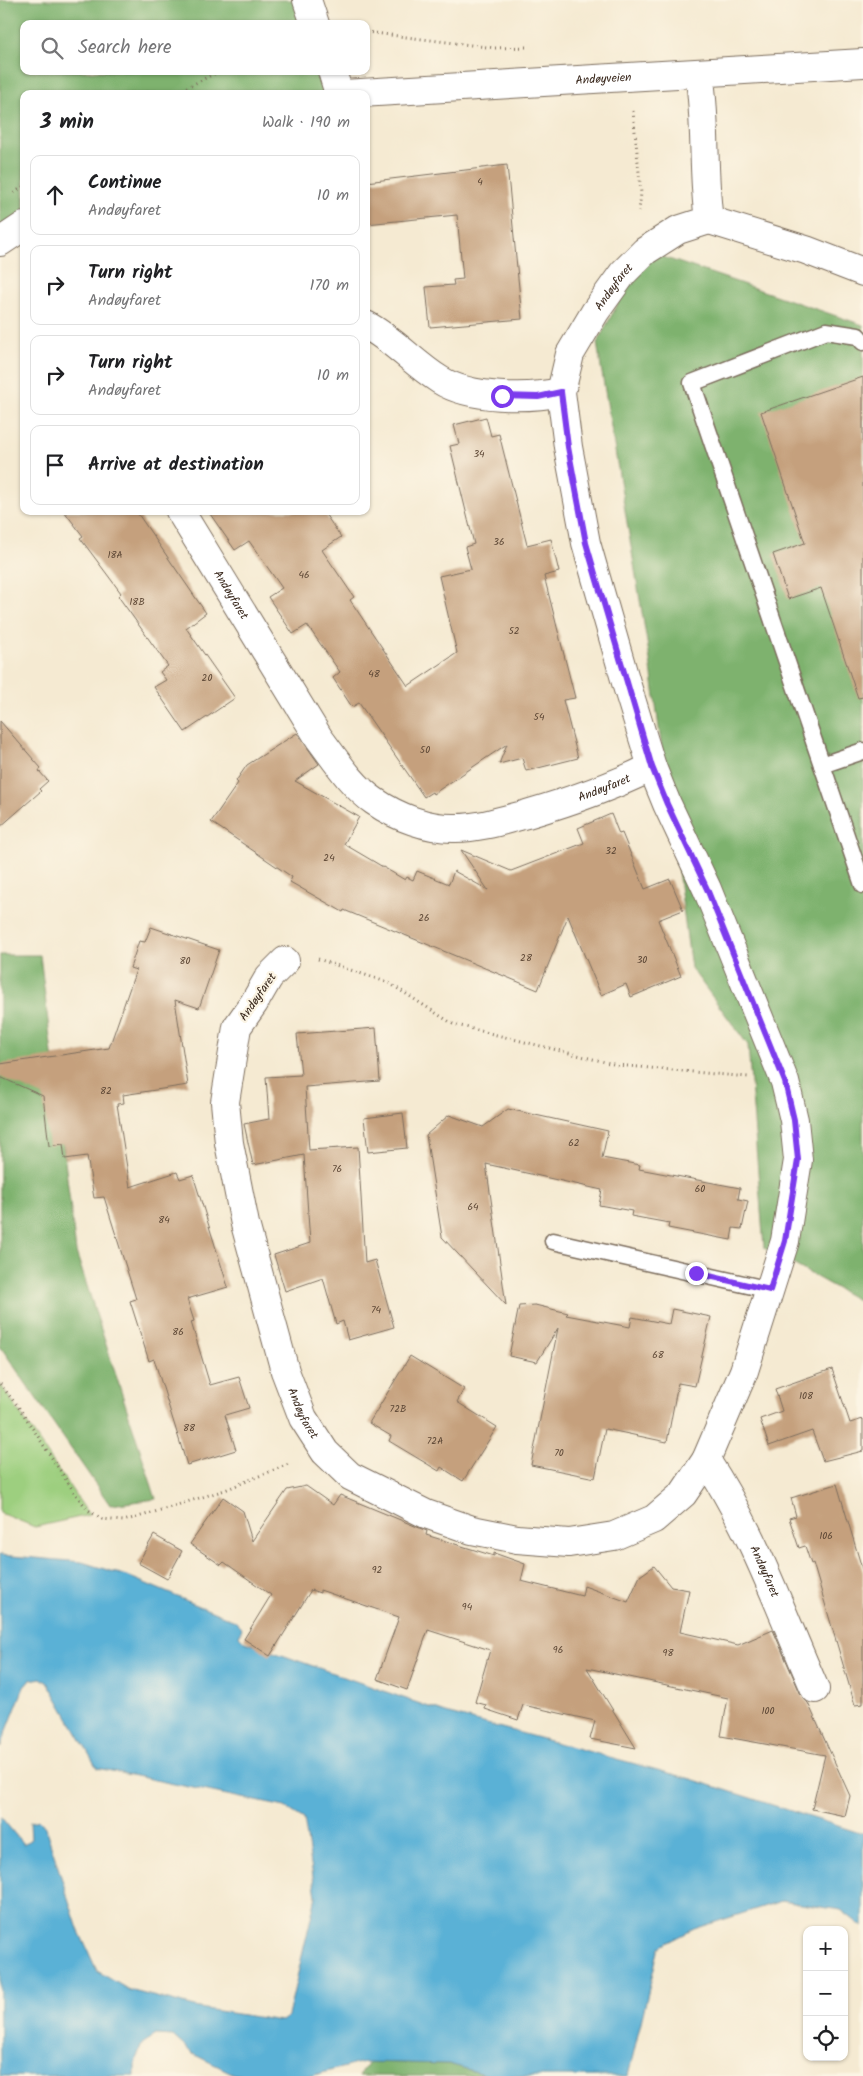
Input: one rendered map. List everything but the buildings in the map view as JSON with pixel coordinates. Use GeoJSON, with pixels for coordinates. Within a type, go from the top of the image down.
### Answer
{"type":"FeatureCollection","features":[{"type":"Feature","properties":{"kind":"street"},"geometry":{"type":"LineString","coordinates":[[307,0],[314,20]]}},
{"type":"Feature","properties":{"kind":"street","name":"Andøyveien"},"geometry":{"type":"LineString","coordinates":[[370,92],[863,63]]}},
{"type":"Feature","properties":{"kind":"street"},"geometry":{"type":"LineString","coordinates":[[699,73],[704,108],[705,190],[709,220],[806,250],[863,272]]}},
{"type":"Feature","properties":{"kind":"street"},"geometry":{"type":"LineString","coordinates":[[333,75],[338,90]]}},
{"type":"Feature","properties":{"kind":"street","name":"Andøyfaret"},"geometry":{"type":"LineString","coordinates":[[285,961],[269,977],[237,1027],[225,1102],[229,1143],[245,1224],[285,1371],[303,1418],[325,1452],[350,1476],[426,1514],[472,1530],[517,1539],[569,1543],[614,1536],[654,1519],[683,1494],[706,1460],[744,1371],[785,1241],[798,1160],[794,1120],[785,1082],[720,919],[652,767],[586,543],[568,447],[561,392],[570,354],[595,312],[623,273],[645,251],[678,230],[709,220]]}},
{"type":"Feature","properties":{"kind":"street"},"geometry":{"type":"LineString","coordinates":[[0,242],[20,229]]}},
{"type":"Feature","properties":{"kind":"street"},"geometry":{"type":"LineString","coordinates":[[370,327],[381,333],[441,381],[449,384],[473,392],[502,396],[538,397],[561,392]]}},
{"type":"Feature","properties":{"kind":"street","name":"Andøyfaret"},"geometry":{"type":"LineString","coordinates":[[182,515],[319,738],[346,773],[373,801],[416,822],[456,828],[496,823],[578,799],[622,782],[652,767]]}},
{"type":"Feature","properties":{"kind":"street","name":"Andøyfaret"},"geometry":{"type":"LineString","coordinates":[[706,1460],[720,1482],[754,1547],[815,1689]]}},
{"type":"Feature","properties":{"kind":"lane"},"geometry":{"type":"LineString","coordinates":[[863,342],[858,336],[826,331],[692,383],[863,885]]}},
{"type":"Feature","properties":{"kind":"lane"},"geometry":{"type":"LineString","coordinates":[[822,765],[863,751]]}},
{"type":"Feature","properties":{"kind":"lane"},"geometry":{"type":"LineString","coordinates":[[553,1241],[770,1290]]}},
{"type":"Feature","properties":{"kind":"path"},"geometry":{"type":"LineString","coordinates":[[370,32],[495,48],[533,46]]}},
{"type":"Feature","properties":{"kind":"path"},"geometry":{"type":"LineString","coordinates":[[181,90],[212,75]]}},
{"type":"Feature","properties":{"kind":"path"},"geometry":{"type":"LineString","coordinates":[[633,109],[641,193],[639,211]]}},
{"type":"Feature","properties":{"kind":"path"},"geometry":{"type":"LineString","coordinates":[[285,961],[316,958],[389,983],[453,1024],[547,1049],[617,1065],[785,1082]]}},
{"type":"Feature","properties":{"kind":"path"},"geometry":{"type":"LineString","coordinates":[[0,1384],[20,1409],[88,1510],[102,1519],[123,1521],[145,1515],[225,1490],[325,1452]]}},
{"type":"Feature","properties":{"kind":"green space"},"geometry":{"type":"Polygon","coordinates":[[[0,0],[301,0],[310,20],[20,20],[20,75],[334,75],[336,90],[20,90],[20,233],[0,244],[0,0]]]}},
{"type":"Feature","properties":{"kind":"green space"},"geometry":{"type":"Polygon","coordinates":[[[657,255],[863,325],[863,1303],[764,1248],[748,1045],[691,968],[650,660],[597,343],[635,271],[657,255]]]}},
{"type":"Feature","properties":{"kind":"green space"},"geometry":{"type":"Polygon","coordinates":[[[0,955],[40,955],[76,1252],[156,1499],[110,1505],[0,1346],[0,955]]]}},
{"type":"Feature","properties":{"kind":"green space"},"geometry":{"type":"Polygon","coordinates":[[[0,1384],[89,1515],[35,1527],[0,1513],[0,1384]]]}},
{"type":"Feature","properties":{"kind":"green space"},"geometry":{"type":"Polygon","coordinates":[[[369,2062],[449,2064],[491,2076],[359,2076],[369,2062]]]}},
{"type":"Feature","properties":{"kind":"water"},"geometry":{"type":"Polygon","coordinates":[[[0,1555],[82,1562],[130,1577],[235,1621],[242,1628],[239,1636],[245,1642],[446,1713],[691,1779],[863,1834],[863,1927],[841,1910],[781,1901],[694,1929],[659,1947],[628,2076],[491,2076],[449,2064],[364,2062],[310,2076],[249,2076],[234,2074],[193,2054],[173,2036],[156,2035],[142,2044],[135,2062],[135,2076],[0,2076],[0,1816],[23,1844],[31,1840],[30,1822],[39,1820],[45,1827],[78,1929],[97,1971],[129,1990],[199,2008],[281,2021],[288,2016],[316,1896],[304,1819],[285,1807],[97,1768],[49,1684],[41,1678],[30,1680],[24,1687],[0,1748],[0,1555]]]}},
{"type":"Feature","properties":{"kind":"route"},"geometry":{"type":"LineString","coordinates":[[502,396],[538,397],[561,392],[568,447],[586,543],[652,767],[723,926],[785,1082],[794,1120],[798,1160],[793,1200],[785,1241],[770,1290],[696,1273]]}}]}
